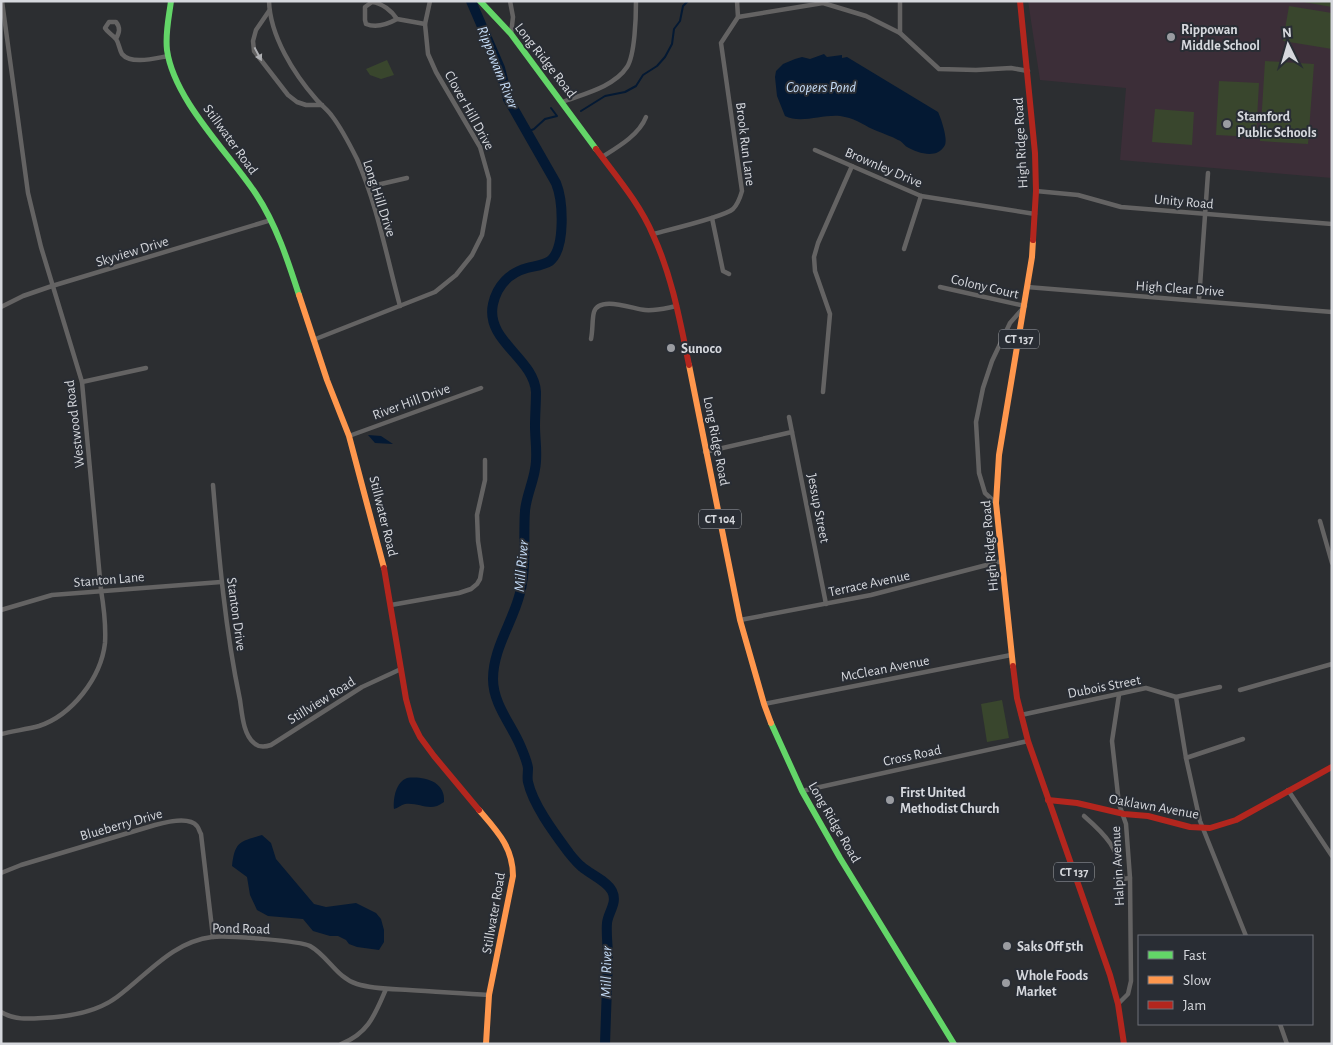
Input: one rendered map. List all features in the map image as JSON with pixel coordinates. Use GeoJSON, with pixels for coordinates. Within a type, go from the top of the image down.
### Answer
{"type":"FeatureCollection","features":[{"type":"Feature","properties":{"kind":"main road","name":"Stillwater Road"},"geometry":{"type":"LineString","coordinates":[[171,1],[166,35],[168,56],[176,82],[256,194],[271,220],[295,282],[313,340],[349,436],[376,533],[391,605],[409,711],[420,737],[497,829],[510,850],[513,864],[511,893],[489,995],[486,1044]]}},
{"type":"Feature","properties":{"kind":"main road","name":"High Ridge Road"},"geometry":{"type":"LineString","coordinates":[[1020,1],[1035,153],[1036,191],[1032,257],[999,455],[996,503],[1011,654],[1017,698],[1028,742],[1100,943],[1118,1004],[1124,1044]]}},
{"type":"Feature","properties":{"kind":"main road","name":"Long Ridge Road"},"geometry":{"type":"LineString","coordinates":[[481,3],[511,34],[562,102],[630,196],[653,234],[666,268],[677,306],[740,620],[764,704],[777,739],[802,791],[840,858],[954,1044]]}},
{"type":"Feature","properties":{"kind":"main road","name":"Oaklawn Avenue"},"geometry":{"type":"LineString","coordinates":[[1048,800],[1077,803],[1124,814],[1148,816],[1181,826],[1202,828],[1236,820],[1332,767]]}},
{"type":"Feature","properties":{"kind":"street","name":"Westwood Road"},"geometry":{"type":"LineString","coordinates":[[1,734],[39,726],[52,720],[70,707],[90,684],[97,671],[105,645],[105,618],[82,382],[52,286],[28,193],[2,1]]}},
{"type":"Feature","properties":{"kind":"street","name":"Long Hill Drive"},"geometry":{"type":"LineString","coordinates":[[269,1],[269,11],[276,32],[292,68],[332,115],[356,159],[368,187],[400,306]]}},
{"type":"Feature","properties":{"kind":"street","name":"Clover Hill Drive"},"geometry":{"type":"LineString","coordinates":[[313,340],[435,292],[456,275],[472,255],[482,234],[489,197],[489,179],[480,147],[436,72],[428,54],[425,24],[430,1]]}},
{"type":"Feature","properties":{"kind":"street"},"geometry":{"type":"LineString","coordinates":[[510,1],[513,17],[511,34]]}},
{"type":"Feature","properties":{"kind":"street"},"geometry":{"type":"LineString","coordinates":[[562,102],[618,78],[628,66],[636,24],[636,1]]}},
{"type":"Feature","properties":{"kind":"street"},"geometry":{"type":"LineString","coordinates":[[738,1],[738,17],[823,2],[866,16],[900,33],[939,69],[976,70],[1011,68],[1028,71]]}},
{"type":"Feature","properties":{"kind":"street"},"geometry":{"type":"LineString","coordinates":[[900,1],[900,33]]}},
{"type":"Feature","properties":{"kind":"street"},"geometry":{"type":"LineString","coordinates":[[398,19],[378,2],[372,2],[365,7],[364,20],[366,24],[371,26],[398,19],[425,24]]}},
{"type":"Feature","properties":{"kind":"street"},"geometry":{"type":"LineString","coordinates":[[269,11],[256,30],[253,41],[254,52],[288,95],[306,105],[322,105]]}},
{"type":"Feature","properties":{"kind":"street","name":"Brook Run Lane"},"geometry":{"type":"LineString","coordinates":[[653,234],[712,218],[732,210],[739,201],[742,191],[722,43],[738,17]]}},
{"type":"Feature","properties":{"kind":"street"},"geometry":{"type":"LineString","coordinates":[[116,39],[122,53],[127,58],[168,56]]}},
{"type":"Feature","properties":{"kind":"street"},"geometry":{"type":"LineString","coordinates":[[602,157],[623,144],[639,129],[646,117]]}},
{"type":"Feature","properties":{"kind":"street","name":"Brownley Drive"},"geometry":{"type":"LineString","coordinates":[[815,150],[921,196],[1035,214]]}},
{"type":"Feature","properties":{"kind":"street"},"geometry":{"type":"LineString","coordinates":[[823,392],[830,314],[815,271],[814,257],[818,243],[852,166]]}},
{"type":"Feature","properties":{"kind":"street"},"geometry":{"type":"LineString","coordinates":[[1199,300],[1208,174]]}},
{"type":"Feature","properties":{"kind":"street"},"geometry":{"type":"LineString","coordinates":[[368,187],[406,178]]}},
{"type":"Feature","properties":{"kind":"street","name":"Unity Road"},"geometry":{"type":"LineString","coordinates":[[1036,191],[1078,195],[1121,207],[1332,224]]}},
{"type":"Feature","properties":{"kind":"street"},"geometry":{"type":"LineString","coordinates":[[904,250],[921,196]]}},
{"type":"Feature","properties":{"kind":"street"},"geometry":{"type":"LineString","coordinates":[[712,218],[723,271],[729,274]]}},
{"type":"Feature","properties":{"kind":"street","name":"Skyview Drive"},"geometry":{"type":"LineString","coordinates":[[1,307],[23,296],[52,286],[271,220]]}},
{"type":"Feature","properties":{"kind":"street","name":"Colony Court"},"geometry":{"type":"LineString","coordinates":[[940,287],[1025,306]]}},
{"type":"Feature","properties":{"kind":"street","name":"High Clear Drive"},"geometry":{"type":"LineString","coordinates":[[1027,287],[1332,312]]}},
{"type":"Feature","properties":{"kind":"street"},"geometry":{"type":"LineString","coordinates":[[591,339],[594,311],[598,305],[605,303],[645,310],[677,306]]}},
{"type":"Feature","properties":{"kind":"street"},"geometry":{"type":"LineString","coordinates":[[996,503],[985,493],[978,473],[976,422],[983,388],[992,361],[1010,323],[1025,306]]}},
{"type":"Feature","properties":{"kind":"street"},"geometry":{"type":"LineString","coordinates":[[82,382],[146,368]]}},
{"type":"Feature","properties":{"kind":"street","name":"River Hill Drive"},"geometry":{"type":"LineString","coordinates":[[349,436],[481,388]]}},
{"type":"Feature","properties":{"kind":"street","name":"Jessup Street"},"geometry":{"type":"LineString","coordinates":[[789,417],[826,604]]}},
{"type":"Feature","properties":{"kind":"street"},"geometry":{"type":"LineString","coordinates":[[706,452],[792,432]]}},
{"type":"Feature","properties":{"kind":"street"},"geometry":{"type":"LineString","coordinates":[[391,605],[459,593],[471,589],[477,584],[482,567],[477,515],[485,480],[485,460]]}},
{"type":"Feature","properties":{"kind":"street","name":"Stanton Drive"},"geometry":{"type":"LineString","coordinates":[[213,485],[221,582],[232,664],[245,727],[253,743]]}},
{"type":"Feature","properties":{"kind":"street"},"geometry":{"type":"LineString","coordinates":[[1320,521],[1332,563]]}},
{"type":"Feature","properties":{"kind":"street","name":"Terrace Avenue"},"geometry":{"type":"LineString","coordinates":[[740,620],[871,595],[1002,561]]}},
{"type":"Feature","properties":{"kind":"street","name":"Stanton Lane"},"geometry":{"type":"LineString","coordinates":[[1,610],[52,595],[221,582]]}},
{"type":"Feature","properties":{"kind":"street","name":"McClean Avenue"},"geometry":{"type":"LineString","coordinates":[[764,704],[1011,654]]}},
{"type":"Feature","properties":{"kind":"street"},"geometry":{"type":"LineString","coordinates":[[1240,690],[1332,664]]}},
{"type":"Feature","properties":{"kind":"street","name":"Stillview Road"},"geometry":{"type":"LineString","coordinates":[[253,743],[263,747],[271,745],[355,691],[401,669]]}},
{"type":"Feature","properties":{"kind":"street"},"geometry":{"type":"LineString","coordinates":[[1220,686],[1176,697],[1186,758],[1202,828],[1246,935]]}},
{"type":"Feature","properties":{"kind":"street","name":"Dubois Street"},"geometry":{"type":"LineString","coordinates":[[1021,715],[1146,688],[1176,697]]}},
{"type":"Feature","properties":{"kind":"street","name":"Halpin Avenue"},"geometry":{"type":"LineString","coordinates":[[1118,694],[1112,741],[1119,804],[1126,824],[1130,878],[1131,981],[1128,994],[1118,1004]]}},
{"type":"Feature","properties":{"kind":"street"},"geometry":{"type":"LineString","coordinates":[[1186,758],[1243,739]]}},
{"type":"Feature","properties":{"kind":"street","name":"Cross Road"},"geometry":{"type":"LineString","coordinates":[[802,791],[1028,742]]}},
{"type":"Feature","properties":{"kind":"street"},"geometry":{"type":"LineString","coordinates":[[1288,790],[1332,856]]}},
{"type":"Feature","properties":{"kind":"street"},"geometry":{"type":"LineString","coordinates":[[1084,816],[1105,835],[1116,852],[1123,879],[1130,878]]}},
{"type":"Feature","properties":{"kind":"street","name":"Blueberry Drive"},"geometry":{"type":"LineString","coordinates":[[1,873],[21,865],[155,824],[190,821],[197,826],[200,834],[213,937]]}},
{"type":"Feature","properties":{"kind":"street","name":"Pond Road"},"geometry":{"type":"LineString","coordinates":[[1,1012],[20,1019],[50,1018],[99,1008],[116,997],[170,952],[188,943],[213,937],[290,941],[309,945],[340,974],[356,984],[386,989],[489,995]]}},
{"type":"Feature","properties":{"kind":"street"},"geometry":{"type":"LineString","coordinates":[[341,1044],[362,1032],[372,1020],[386,989]]}},
{"type":"Feature","properties":{"kind":"street"},"geometry":{"type":"LineString","coordinates":[[1280,1025],[1287,1044]]}},
{"type":"Feature","properties":{"kind":"shaded area","name":"Stamford Public Schools"},"geometry":{"type":"Polygon","coordinates":[[[1028,1],[1332,1],[1332,178],[1120,160],[1126,88],[1040,80],[1028,1]]]}},
{"type":"Feature","properties":{"kind":"green space"},"geometry":{"type":"Polygon","coordinates":[[[1298,1],[1332,1],[1332,7],[1298,1]]]}},
{"type":"Feature","properties":{"kind":"green space"},"geometry":{"type":"Polygon","coordinates":[[[1289,6],[1332,13],[1332,49],[1283,41],[1289,6]]]}},
{"type":"Feature","properties":{"kind":"green space"},"geometry":{"type":"Polygon","coordinates":[[[387,60],[394,75],[381,79],[370,75],[366,69],[387,60]]]}},
{"type":"Feature","properties":{"kind":"green space"},"geometry":{"type":"Polygon","coordinates":[[[1265,61],[1314,64],[1308,144],[1260,141],[1265,61]]]}},
{"type":"Feature","properties":{"kind":"green space"},"geometry":{"type":"Polygon","coordinates":[[[1219,81],[1259,83],[1256,137],[1216,135],[1219,81]]]}},
{"type":"Feature","properties":{"kind":"green space"},"geometry":{"type":"Polygon","coordinates":[[[1155,109],[1194,112],[1192,145],[1152,142],[1155,109]]]}},
{"type":"Feature","properties":{"kind":"green space"},"geometry":{"type":"Polygon","coordinates":[[[1002,700],[1009,738],[987,742],[981,704],[1002,700]]]}},
{"type":"Feature","properties":{"kind":"water","name":"Coopers Pond"},"geometry":{"type":"Polygon","coordinates":[[[824,54],[827,57],[842,55],[842,58],[847,57],[938,112],[946,138],[942,150],[932,154],[916,151],[854,119],[845,117],[830,116],[799,119],[785,116],[777,96],[776,71],[783,64],[795,59],[802,57],[810,59],[824,54]]]}},
{"type":"Feature","properties":{"kind":"water"},"geometry":{"type":"Polygon","coordinates":[[[368,435],[381,436],[393,444],[375,443],[368,435]]]}},
{"type":"Feature","properties":{"kind":"water"},"geometry":{"type":"Polygon","coordinates":[[[407,778],[420,778],[432,781],[441,789],[444,795],[444,802],[434,807],[405,804],[394,809],[396,791],[400,783],[407,778]]]}},
{"type":"Feature","properties":{"kind":"water"},"geometry":{"type":"Polygon","coordinates":[[[262,835],[271,843],[276,859],[314,904],[326,907],[356,903],[376,913],[381,919],[384,930],[384,942],[379,950],[357,947],[338,936],[330,936],[313,931],[303,919],[268,916],[257,910],[250,895],[247,877],[232,866],[237,847],[248,839],[262,835]]]}},
{"type":"Feature","properties":{"kind":"waterway","name":"Mill River"},"geometry":{"type":"LineString","coordinates":[[471,1],[500,68],[508,99],[556,183],[562,223],[559,246],[550,261],[521,270],[509,277],[497,291],[493,304],[492,317],[496,329],[527,369],[533,380],[536,392],[536,464],[525,511],[522,583],[517,604],[496,657],[493,679],[494,688],[503,714],[525,756],[528,768],[528,782],[539,810],[578,864],[610,887],[614,895],[607,927],[608,957],[605,1044]]}},
{"type":"Feature","properties":{"kind":"waterway"},"geometry":{"type":"LineString","coordinates":[[581,111],[605,96],[625,92],[636,86],[643,75],[657,66],[665,57],[672,44],[674,29],[680,21],[683,6],[688,1]]}},
{"type":"Feature","properties":{"kind":"waterway"},"geometry":{"type":"LineString","coordinates":[[527,132],[534,129],[545,119],[557,116],[551,108]]}},
{"type":"Feature","properties":{"kind":"traffic: fast"},"geometry":{"type":"LineString","coordinates":[[171,1],[167,50],[180,88],[204,125],[256,194],[270,218],[299,295]]}},
{"type":"Feature","properties":{"kind":"traffic: fast"},"geometry":{"type":"LineString","coordinates":[[480,1],[511,34],[596,149]]}},
{"type":"Feature","properties":{"kind":"traffic: fast"},"geometry":{"type":"LineString","coordinates":[[771,723],[802,791],[840,858],[954,1044]]}},
{"type":"Feature","properties":{"kind":"traffic: slow"},"geometry":{"type":"LineString","coordinates":[[1013,666],[996,503],[999,455],[1032,257],[1033,240]]}},
{"type":"Feature","properties":{"kind":"traffic: slow"},"geometry":{"type":"LineString","coordinates":[[299,295],[327,380],[349,436],[384,568]]}},
{"type":"Feature","properties":{"kind":"traffic: slow"},"geometry":{"type":"LineString","coordinates":[[689,365],[740,620],[771,723]]}},
{"type":"Feature","properties":{"kind":"traffic: slow"},"geometry":{"type":"LineString","coordinates":[[479,810],[503,840],[510,856],[513,876],[489,995],[486,1044]]}},
{"type":"Feature","properties":{"kind":"traffic: jam"},"geometry":{"type":"LineString","coordinates":[[1020,1],[1035,153],[1036,191],[1033,240]]}},
{"type":"Feature","properties":{"kind":"traffic: jam"},"geometry":{"type":"LineString","coordinates":[[596,149],[635,201],[660,251],[679,315],[689,365]]}},
{"type":"Feature","properties":{"kind":"traffic: jam"},"geometry":{"type":"LineString","coordinates":[[384,568],[406,699],[412,721],[420,737],[434,756],[479,810]]}},
{"type":"Feature","properties":{"kind":"traffic: jam"},"geometry":{"type":"LineString","coordinates":[[1013,666],[1017,698],[1028,741],[1110,975],[1118,1004],[1124,1044]]}},
{"type":"Feature","properties":{"kind":"traffic: jam"},"geometry":{"type":"LineString","coordinates":[[1048,800],[1077,803],[1124,814],[1148,816],[1190,827],[1210,828],[1236,820],[1332,767]]}},
{"type":"Feature","properties":{"kind":"place","name":"Rippowan Middle School"},"geometry":{"type":"Point","coordinates":[1171,37]}},
{"type":"Feature","properties":{"kind":"place","name":"Stamford Public Schools"},"geometry":{"type":"Point","coordinates":[1227,124]}},
{"type":"Feature","properties":{"kind":"place","name":"Sunoco"},"geometry":{"type":"Point","coordinates":[671,348]}},
{"type":"Feature","properties":{"kind":"place","name":"First United Methodist Church"},"geometry":{"type":"Point","coordinates":[890,800]}},
{"type":"Feature","properties":{"kind":"place","name":"Saks Off 5th"},"geometry":{"type":"Point","coordinates":[1007,946]}},
{"type":"Feature","properties":{"kind":"place","name":"Whole Foods Market"},"geometry":{"type":"Point","coordinates":[1006,983]}},
{"type":"Feature","properties":{"kind":"water label","name":"Rippowam River"},"geometry":{"type":"Point","coordinates":[498,67]}}]}
